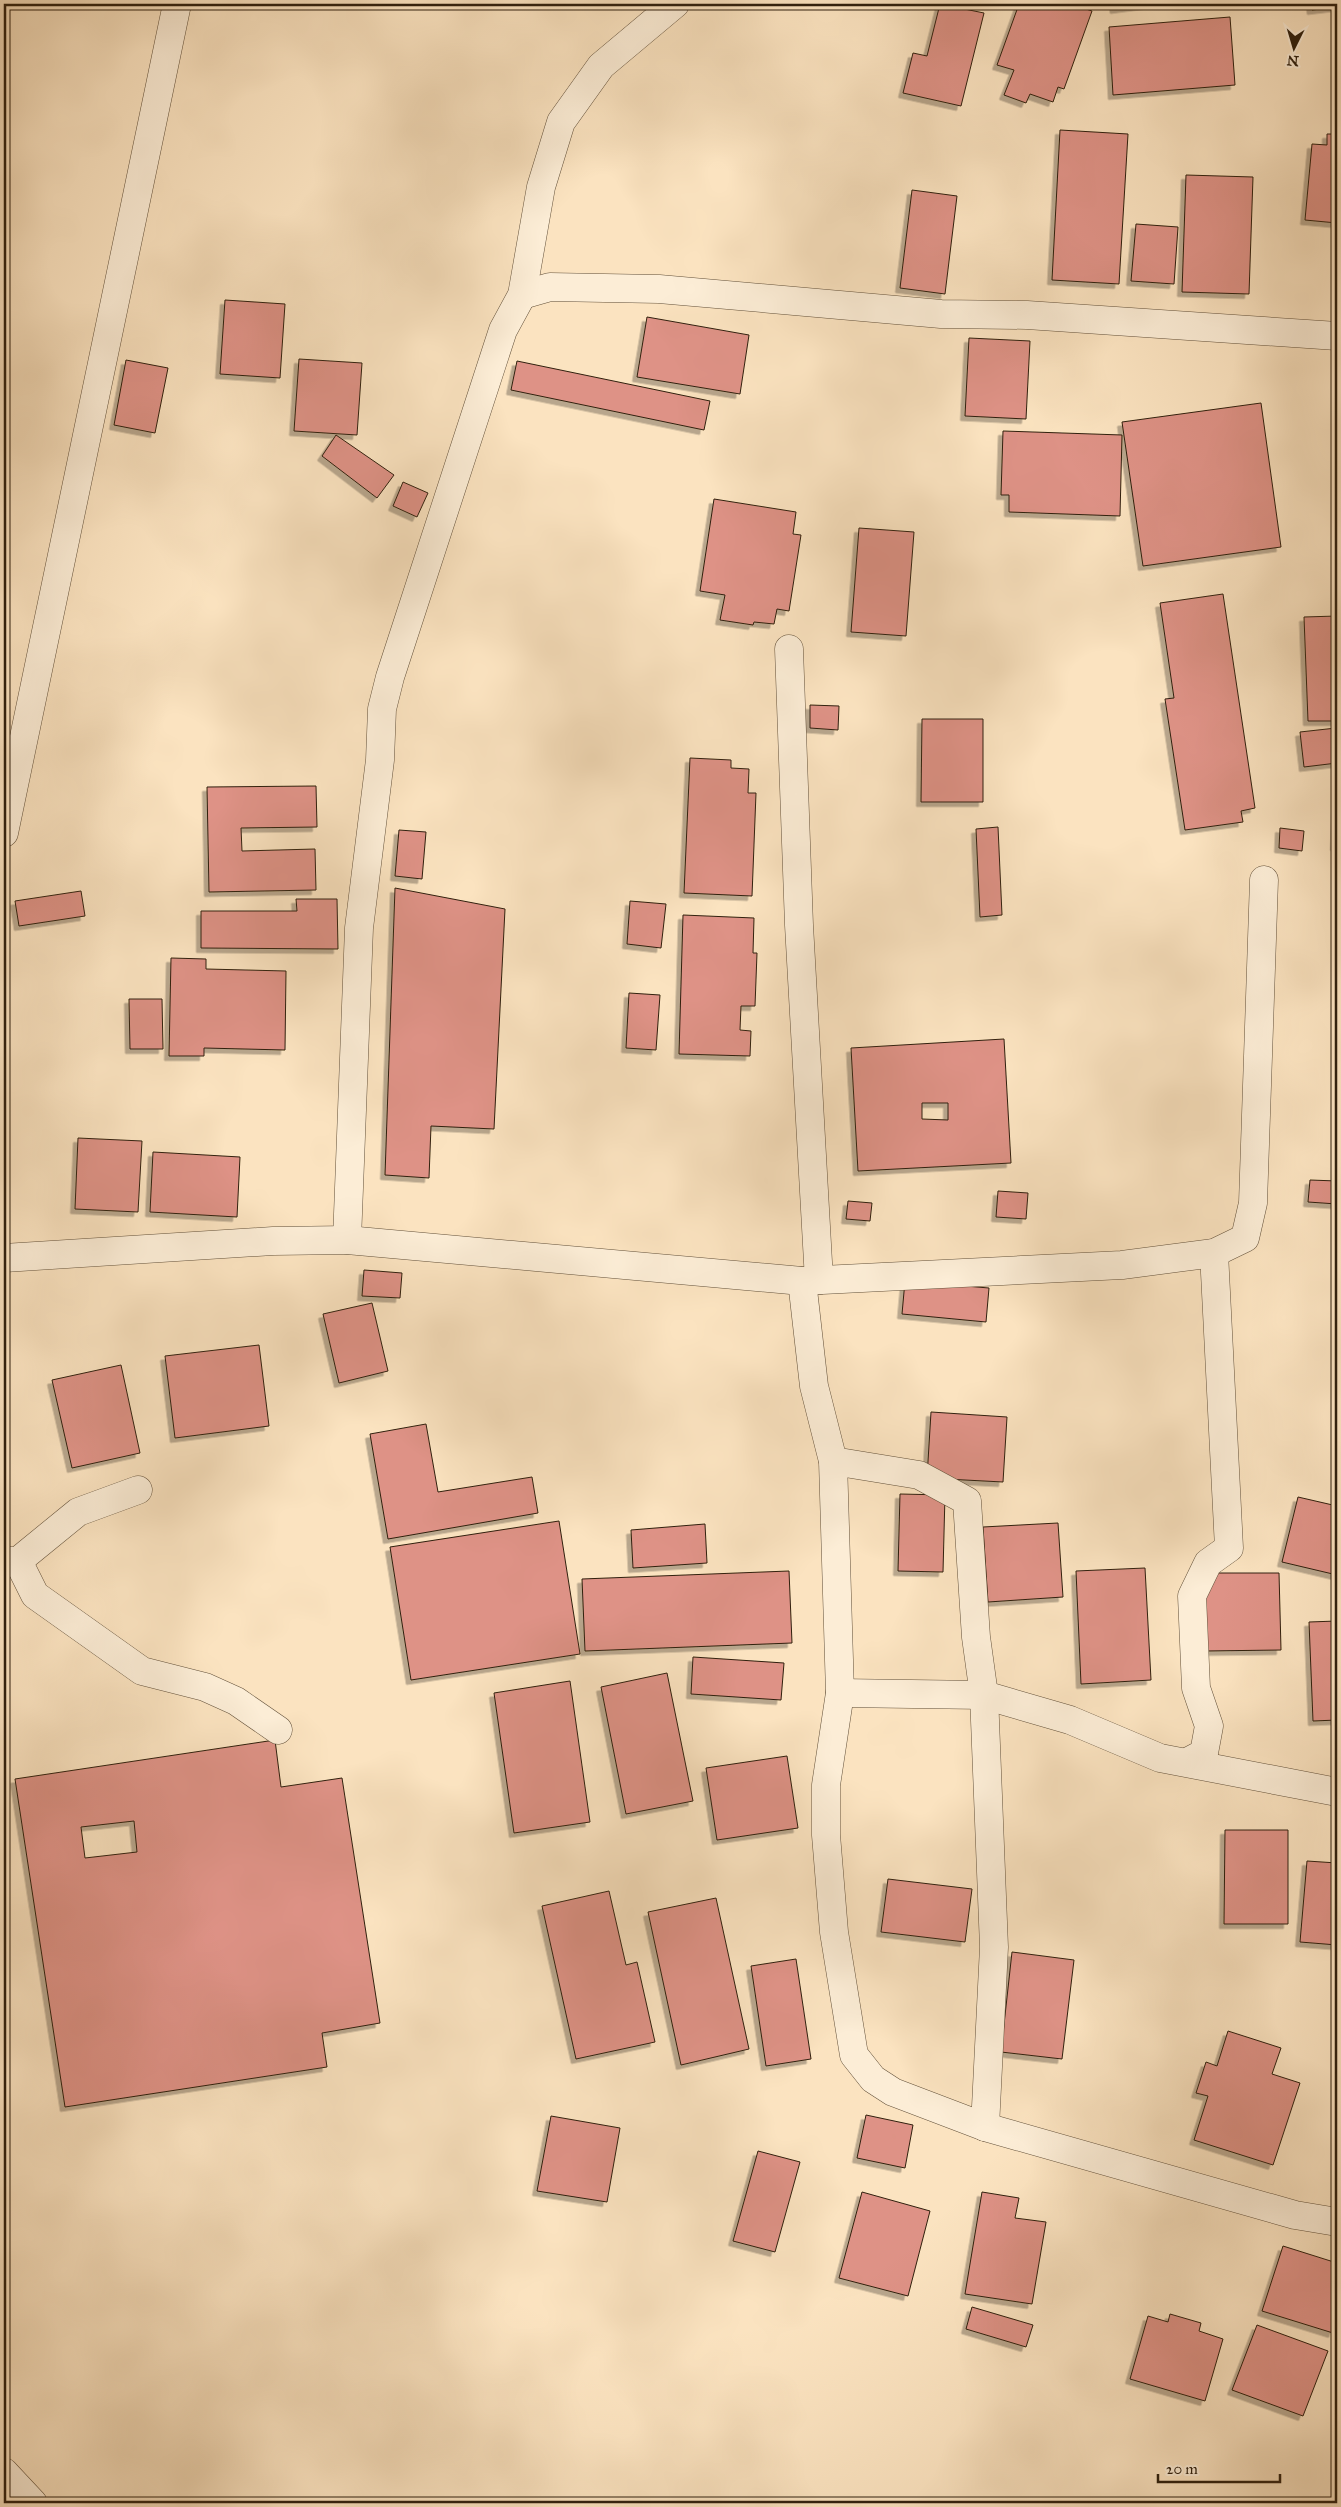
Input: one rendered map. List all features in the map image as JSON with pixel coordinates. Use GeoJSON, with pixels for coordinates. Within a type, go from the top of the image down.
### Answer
{"type":"FeatureCollection","features":[{"type":"Feature","properties":{"kind":"street"},"geometry":{"type":"LineString","coordinates":[[4,833],[178,4]]}},
{"type":"Feature","properties":{"kind":"street"},"geometry":{"type":"LineString","coordinates":[[347,1240],[359,928],[380,760],[382,709],[390,677],[503,330],[522,296],[542,187],[561,122],[601,66],[675,4]]}},
{"type":"Feature","properties":{"kind":"street"},"geometry":{"type":"LineString","coordinates":[[522,296],[550,287],[659,289],[941,314],[1027,315],[1337,336]]}},
{"type":"Feature","properties":{"kind":"street"},"geometry":{"type":"LineString","coordinates":[[790,650],[814,1386],[833,1461],[840,1693],[826,1785],[826,1835],[834,1932],[854,2055],[873,2079],[893,2092],[985,2128],[1295,2215],[1337,2222]]}},
{"type":"Feature","properties":{"kind":"street"},"geometry":{"type":"LineString","coordinates":[[4,1258],[273,1242],[347,1240],[811,1281],[1122,1265],[1214,1254],[1245,1238],[1253,1203],[1264,880]]}},
{"type":"Feature","properties":{"kind":"street"},"geometry":{"type":"LineString","coordinates":[[1187,1762],[1204,1753],[1209,1726],[1196,1688],[1192,1596],[1208,1563],[1229,1548],[1214,1254]]}},
{"type":"Feature","properties":{"kind":"street"},"geometry":{"type":"LineString","coordinates":[[833,1461],[919,1475],[967,1501],[976,1637],[984,1695],[994,1947],[985,2128]]}},
{"type":"Feature","properties":{"kind":"street"},"geometry":{"type":"LineString","coordinates":[[138,1490],[78,1512],[11,1561],[35,1595],[142,1670],[205,1687],[236,1701],[278,1730]]}},
{"type":"Feature","properties":{"kind":"street"},"geometry":{"type":"LineString","coordinates":[[840,1693],[984,1695],[1070,1720],[1160,1758],[1337,1792]]}},
{"type":"Feature","properties":{"kind":"street"},"geometry":{"type":"LineString","coordinates":[[4,2472],[33,2503]]}},
{"type":"Feature","properties":{"kind":"building"},"geometry":{"type":"Polygon","coordinates":[[[940,4],[984,13],[961,106],[903,93],[913,53],[927,56],[940,4]]]}},
{"type":"Feature","properties":{"kind":"building"},"geometry":{"type":"Polygon","coordinates":[[[1019,4],[1071,4],[1092,11],[1064,89],[1058,87],[1053,102],[1030,94],[1026,103],[1004,95],[1014,70],[997,65],[1019,4]]]}},
{"type":"Feature","properties":{"kind":"building"},"geometry":{"type":"Polygon","coordinates":[[[1114,4],[1152,4],[1115,9],[1114,4]]]}},
{"type":"Feature","properties":{"kind":"building"},"geometry":{"type":"Polygon","coordinates":[[[1311,4],[1337,4],[1337,7],[1312,10],[1311,4]]]}},
{"type":"Feature","properties":{"kind":"building"},"geometry":{"type":"Polygon","coordinates":[[[1230,17],[1235,85],[1113,95],[1109,27],[1230,17]]]}},
{"type":"Feature","properties":{"kind":"building"},"geometry":{"type":"Polygon","coordinates":[[[1060,130],[1128,134],[1119,284],[1052,280],[1060,130]]]}},
{"type":"Feature","properties":{"kind":"building"},"geometry":{"type":"Polygon","coordinates":[[[1327,134],[1337,134],[1337,223],[1305,220],[1312,144],[1327,145],[1327,134]]]}},
{"type":"Feature","properties":{"kind":"building"},"geometry":{"type":"Polygon","coordinates":[[[1186,175],[1253,177],[1249,294],[1182,292],[1186,175]]]}},
{"type":"Feature","properties":{"kind":"building"},"geometry":{"type":"Polygon","coordinates":[[[912,190],[957,196],[945,294],[900,288],[912,190]]]}},
{"type":"Feature","properties":{"kind":"building"},"geometry":{"type":"Polygon","coordinates":[[[1136,224],[1178,227],[1174,284],[1131,281],[1136,224]]]}},
{"type":"Feature","properties":{"kind":"building"},"geometry":{"type":"Polygon","coordinates":[[[225,300],[285,304],[280,378],[220,374],[225,300]]]}},
{"type":"Feature","properties":{"kind":"building"},"geometry":{"type":"Polygon","coordinates":[[[647,317],[749,335],[740,394],[637,377],[647,317]]]}},
{"type":"Feature","properties":{"kind":"building"},"geometry":{"type":"Polygon","coordinates":[[[969,338],[1030,341],[1026,419],[965,416],[969,338]]]}},
{"type":"Feature","properties":{"kind":"building"},"geometry":{"type":"Polygon","coordinates":[[[299,359],[362,363],[357,435],[294,431],[299,359]]]}},
{"type":"Feature","properties":{"kind":"building"},"geometry":{"type":"Polygon","coordinates":[[[126,360],[168,368],[155,433],[114,425],[126,360]]]}},
{"type":"Feature","properties":{"kind":"building"},"geometry":{"type":"Polygon","coordinates":[[[517,361],[710,401],[704,430],[511,390],[517,361]]]}},
{"type":"Feature","properties":{"kind":"building"},"geometry":{"type":"Polygon","coordinates":[[[1261,403],[1281,547],[1143,566],[1122,422],[1261,403]]]}},
{"type":"Feature","properties":{"kind":"building"},"geometry":{"type":"Polygon","coordinates":[[[1003,431],[1122,435],[1120,516],[1009,512],[1009,495],[1001,495],[1003,431]]]}},
{"type":"Feature","properties":{"kind":"building"},"geometry":{"type":"Polygon","coordinates":[[[336,435],[394,475],[377,498],[322,456],[336,435]]]}},
{"type":"Feature","properties":{"kind":"building"},"geometry":{"type":"Polygon","coordinates":[[[403,482],[428,493],[417,517],[393,506],[403,482]]]}},
{"type":"Feature","properties":{"kind":"building"},"geometry":{"type":"Polygon","coordinates":[[[714,499],[796,512],[793,534],[801,535],[789,611],[777,609],[774,624],[754,622],[753,625],[720,620],[725,595],[700,591],[714,499]]]}},
{"type":"Feature","properties":{"kind":"building"},"geometry":{"type":"Polygon","coordinates":[[[859,528],[914,532],[906,636],[851,632],[859,528]]]}},
{"type":"Feature","properties":{"kind":"building"},"geometry":{"type":"Polygon","coordinates":[[[1223,594],[1255,808],[1241,811],[1243,822],[1185,830],[1165,699],[1174,698],[1160,603],[1223,594]]]}},
{"type":"Feature","properties":{"kind":"building"},"geometry":{"type":"Polygon","coordinates":[[[1337,616],[1337,721],[1308,721],[1304,617],[1337,616]]]}},
{"type":"Feature","properties":{"kind":"building"},"geometry":{"type":"Polygon","coordinates":[[[810,705],[839,706],[838,730],[810,728],[810,705]]]}},
{"type":"Feature","properties":{"kind":"building"},"geometry":{"type":"Polygon","coordinates":[[[922,719],[983,719],[983,802],[921,802],[922,719]]]}},
{"type":"Feature","properties":{"kind":"building"},"geometry":{"type":"Polygon","coordinates":[[[1336,728],[1337,763],[1304,767],[1300,732],[1336,728]]]}},
{"type":"Feature","properties":{"kind":"building"},"geometry":{"type":"Polygon","coordinates":[[[690,758],[731,760],[731,768],[749,769],[748,793],[756,793],[752,896],[684,893],[690,758]]]}},
{"type":"Feature","properties":{"kind":"building"},"geometry":{"type":"Polygon","coordinates":[[[316,786],[317,827],[241,828],[242,851],[315,849],[316,890],[209,892],[207,787],[316,786]]]}},
{"type":"Feature","properties":{"kind":"building"},"geometry":{"type":"Polygon","coordinates":[[[1337,794],[1337,846],[1335,846],[1337,794]]]}},
{"type":"Feature","properties":{"kind":"building"},"geometry":{"type":"Polygon","coordinates":[[[998,827],[1002,915],[980,917],[976,829],[998,827]]]}},
{"type":"Feature","properties":{"kind":"building"},"geometry":{"type":"Polygon","coordinates":[[[1280,828],[1304,831],[1302,851],[1279,848],[1280,828]]]}},
{"type":"Feature","properties":{"kind":"building"},"geometry":{"type":"Polygon","coordinates":[[[399,830],[426,832],[422,879],[395,876],[399,830]]]}},
{"type":"Feature","properties":{"kind":"building"},"geometry":{"type":"Polygon","coordinates":[[[395,888],[505,909],[494,1129],[431,1126],[429,1178],[385,1175],[395,888]]]}},
{"type":"Feature","properties":{"kind":"building"},"geometry":{"type":"Polygon","coordinates":[[[81,891],[85,916],[19,926],[15,901],[81,891]]]}},
{"type":"Feature","properties":{"kind":"building"},"geometry":{"type":"Polygon","coordinates":[[[296,899],[337,899],[338,949],[201,948],[201,911],[297,911],[296,899]]]}},
{"type":"Feature","properties":{"kind":"building"},"geometry":{"type":"Polygon","coordinates":[[[630,901],[666,904],[661,948],[627,944],[630,901]]]}},
{"type":"Feature","properties":{"kind":"building"},"geometry":{"type":"Polygon","coordinates":[[[683,915],[754,918],[753,953],[757,953],[755,1006],[741,1006],[740,1030],[751,1031],[750,1056],[679,1054],[683,915]]]}},
{"type":"Feature","properties":{"kind":"building"},"geometry":{"type":"Polygon","coordinates":[[[171,958],[206,959],[206,969],[286,971],[285,1050],[204,1048],[204,1056],[169,1056],[171,958]]]}},
{"type":"Feature","properties":{"kind":"building"},"geometry":{"type":"Polygon","coordinates":[[[629,993],[660,995],[656,1050],[626,1048],[629,993]]]}},
{"type":"Feature","properties":{"kind":"building"},"geometry":{"type":"Polygon","coordinates":[[[129,999],[162,999],[163,1049],[130,1049],[129,999]]]}},
{"type":"Feature","properties":{"kind":"building"},"geometry":{"type":"Polygon","coordinates":[[[1004,1039],[1011,1163],[858,1171],[851,1048],[1004,1039]],[[922,1103],[922,1119],[948,1120],[948,1103],[922,1103]]]}},
{"type":"Feature","properties":{"kind":"building"},"geometry":{"type":"Polygon","coordinates":[[[78,1138],[142,1141],[138,1212],[75,1209],[78,1138]]]}},
{"type":"Feature","properties":{"kind":"building"},"geometry":{"type":"Polygon","coordinates":[[[153,1152],[240,1157],[237,1217],[150,1212],[153,1152]]]}},
{"type":"Feature","properties":{"kind":"building"},"geometry":{"type":"Polygon","coordinates":[[[1310,1180],[1337,1181],[1337,1204],[1308,1202],[1310,1180]]]}},
{"type":"Feature","properties":{"kind":"building"},"geometry":{"type":"Polygon","coordinates":[[[998,1191],[1028,1193],[1026,1219],[996,1217],[998,1191]]]}},
{"type":"Feature","properties":{"kind":"building"},"geometry":{"type":"Polygon","coordinates":[[[848,1201],[872,1203],[870,1221],[846,1219],[848,1201]]]}},
{"type":"Feature","properties":{"kind":"building"},"geometry":{"type":"Polygon","coordinates":[[[364,1270],[402,1273],[400,1298],[362,1296],[364,1270]]]}},
{"type":"Feature","properties":{"kind":"building"},"geometry":{"type":"Polygon","coordinates":[[[905,1281],[989,1288],[986,1322],[902,1314],[905,1281]]]}},
{"type":"Feature","properties":{"kind":"building"},"geometry":{"type":"Polygon","coordinates":[[[372,1303],[388,1371],[339,1383],[323,1314],[372,1303]]]}},
{"type":"Feature","properties":{"kind":"building"},"geometry":{"type":"Polygon","coordinates":[[[259,1345],[269,1426],[175,1438],[165,1356],[259,1345]]]}},
{"type":"Feature","properties":{"kind":"building"},"geometry":{"type":"Polygon","coordinates":[[[121,1365],[140,1453],[72,1468],[52,1380],[121,1365]]]}},
{"type":"Feature","properties":{"kind":"building"},"geometry":{"type":"Polygon","coordinates":[[[931,1412],[1007,1417],[1003,1482],[927,1478],[931,1412]]]}},
{"type":"Feature","properties":{"kind":"building"},"geometry":{"type":"Polygon","coordinates":[[[426,1424],[438,1492],[532,1477],[538,1513],[388,1539],[370,1434],[426,1424]]]}},
{"type":"Feature","properties":{"kind":"building"},"geometry":{"type":"Polygon","coordinates":[[[900,1494],[945,1495],[943,1572],[898,1571],[900,1494]]]}},
{"type":"Feature","properties":{"kind":"building"},"geometry":{"type":"Polygon","coordinates":[[[1298,1497],[1337,1506],[1337,1575],[1282,1562],[1298,1497]]]}},
{"type":"Feature","properties":{"kind":"building"},"geometry":{"type":"Polygon","coordinates":[[[559,1521],[580,1654],[411,1680],[390,1547],[559,1521]]]}},
{"type":"Feature","properties":{"kind":"building"},"geometry":{"type":"Polygon","coordinates":[[[1058,1523],[1063,1597],[988,1602],[983,1527],[1058,1523]]]}},
{"type":"Feature","properties":{"kind":"building"},"geometry":{"type":"Polygon","coordinates":[[[705,1524],[707,1563],[633,1568],[631,1530],[705,1524]]]}},
{"type":"Feature","properties":{"kind":"building"},"geometry":{"type":"Polygon","coordinates":[[[1145,1568],[1151,1680],[1081,1684],[1076,1571],[1145,1568]]]}},
{"type":"Feature","properties":{"kind":"building"},"geometry":{"type":"Polygon","coordinates":[[[789,1571],[792,1643],[585,1651],[582,1579],[789,1571]]]}},
{"type":"Feature","properties":{"kind":"building"},"geometry":{"type":"Polygon","coordinates":[[[1204,1573],[1279,1573],[1281,1650],[1205,1651],[1204,1573]]]}},
{"type":"Feature","properties":{"kind":"building"},"geometry":{"type":"Polygon","coordinates":[[[1337,1621],[1337,1720],[1313,1721],[1309,1622],[1337,1621]]]}},
{"type":"Feature","properties":{"kind":"building"},"geometry":{"type":"Polygon","coordinates":[[[693,1657],[784,1663],[781,1700],[691,1694],[693,1657]]]}},
{"type":"Feature","properties":{"kind":"building"},"geometry":{"type":"Polygon","coordinates":[[[667,1673],[693,1801],[626,1814],[601,1687],[667,1673]]]}},
{"type":"Feature","properties":{"kind":"building"},"geometry":{"type":"Polygon","coordinates":[[[570,1681],[590,1822],[514,1833],[494,1693],[570,1681]]]}},
{"type":"Feature","properties":{"kind":"building"},"geometry":{"type":"Polygon","coordinates":[[[275,1740],[281,1787],[342,1778],[380,2023],[322,2033],[327,2067],[65,2107],[15,1779],[275,1740]],[[134,1821],[81,1827],[85,1858],[137,1852],[134,1821]]]}},
{"type":"Feature","properties":{"kind":"building"},"geometry":{"type":"Polygon","coordinates":[[[787,1756],[798,1828],[717,1840],[706,1768],[787,1756]]]}},
{"type":"Feature","properties":{"kind":"building"},"geometry":{"type":"Polygon","coordinates":[[[1225,1830],[1288,1830],[1288,1924],[1224,1924],[1225,1830]]]}},
{"type":"Feature","properties":{"kind":"building"},"geometry":{"type":"Polygon","coordinates":[[[1307,1861],[1337,1863],[1337,1945],[1300,1942],[1307,1861]]]}},
{"type":"Feature","properties":{"kind":"building"},"geometry":{"type":"Polygon","coordinates":[[[888,1879],[972,1889],[965,1942],[881,1932],[888,1879]]]}},
{"type":"Feature","properties":{"kind":"building"},"geometry":{"type":"Polygon","coordinates":[[[609,1891],[626,1965],[637,1962],[655,2042],[576,2059],[542,1906],[609,1891]]]}},
{"type":"Feature","properties":{"kind":"building"},"geometry":{"type":"Polygon","coordinates":[[[716,1898],[749,2049],[681,2065],[648,1912],[716,1898]]]}},
{"type":"Feature","properties":{"kind":"building"},"geometry":{"type":"Polygon","coordinates":[[[1012,1952],[1074,1960],[1062,2059],[1001,2052],[1012,1952]]]}},
{"type":"Feature","properties":{"kind":"building"},"geometry":{"type":"Polygon","coordinates":[[[796,1959],[811,2059],[766,2066],[751,1966],[796,1959]]]}},
{"type":"Feature","properties":{"kind":"building"},"geometry":{"type":"Polygon","coordinates":[[[1228,2031],[1281,2048],[1272,2074],[1300,2083],[1273,2165],[1194,2140],[1208,2096],[1196,2093],[1206,2062],[1217,2066],[1228,2031]]]}},
{"type":"Feature","properties":{"kind":"building"},"geometry":{"type":"Polygon","coordinates":[[[866,2115],[913,2125],[905,2168],[857,2158],[866,2115]]]}},
{"type":"Feature","properties":{"kind":"building"},"geometry":{"type":"Polygon","coordinates":[[[551,2116],[620,2128],[607,2202],[537,2191],[551,2116]]]}},
{"type":"Feature","properties":{"kind":"building"},"geometry":{"type":"Polygon","coordinates":[[[758,2151],[800,2162],[775,2252],[733,2241],[758,2151]]]}},
{"type":"Feature","properties":{"kind":"building"},"geometry":{"type":"Polygon","coordinates":[[[862,2192],[930,2211],[908,2296],[839,2278],[862,2192]]]}},
{"type":"Feature","properties":{"kind":"building"},"geometry":{"type":"Polygon","coordinates":[[[982,2192],[1019,2198],[1015,2218],[1046,2222],[1032,2304],[965,2294],[982,2192]]]}},
{"type":"Feature","properties":{"kind":"building"},"geometry":{"type":"Polygon","coordinates":[[[1283,2246],[1337,2263],[1337,2320],[1333,2333],[1262,2311],[1283,2246]]]}},
{"type":"Feature","properties":{"kind":"building"},"geometry":{"type":"Polygon","coordinates":[[[972,2307],[1033,2325],[1026,2347],[966,2329],[972,2307]]]}},
{"type":"Feature","properties":{"kind":"building"},"geometry":{"type":"Polygon","coordinates":[[[1170,2314],[1201,2323],[1199,2331],[1223,2339],[1205,2401],[1130,2379],[1148,2316],[1168,2322],[1170,2314]]]}},
{"type":"Feature","properties":{"kind":"building"},"geometry":{"type":"Polygon","coordinates":[[[1257,2325],[1328,2351],[1303,2416],[1232,2390],[1257,2325]]]}}]}
